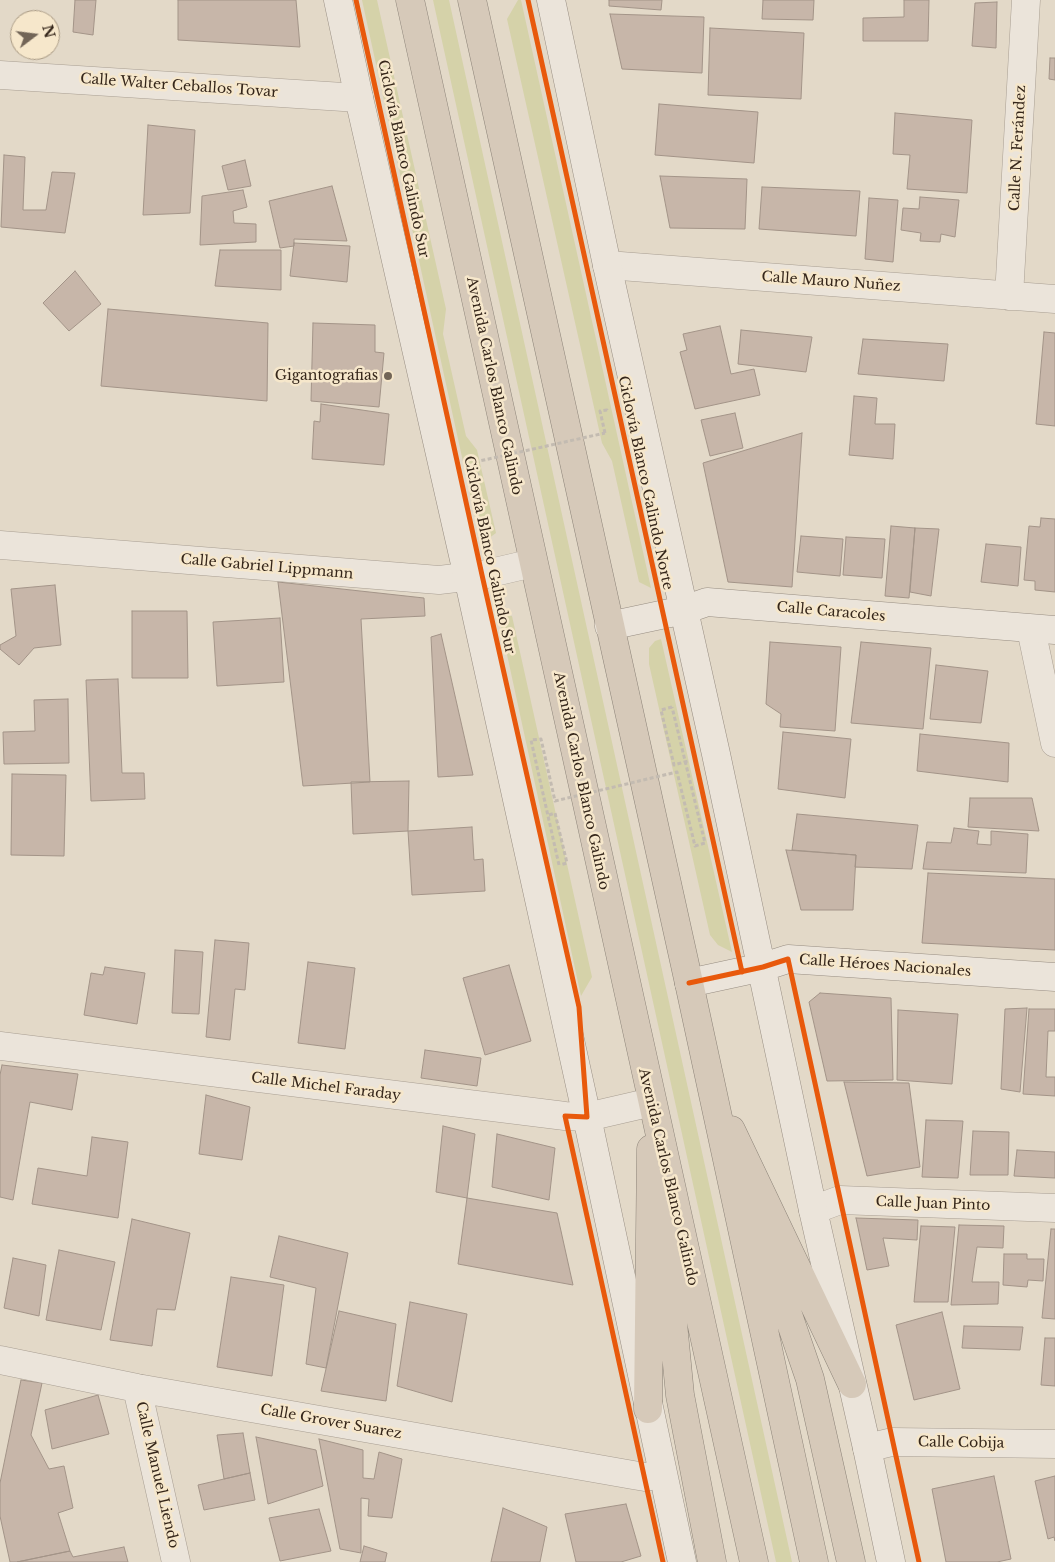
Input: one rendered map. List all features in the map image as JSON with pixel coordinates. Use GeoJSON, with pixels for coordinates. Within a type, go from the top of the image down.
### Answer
{"type":"FeatureCollection","features":[{"type":"Feature","properties":{"kind":"highway","name":"Avenida Carlos Blanco Galindo"},"geometry":{"type":"LineString","coordinates":[[410,0],[754,1562]]}},
{"type":"Feature","properties":{"kind":"highway"},"geometry":{"type":"LineString","coordinates":[[472,0],[689,983],[814,1562]]}},
{"type":"Feature","properties":{"kind":"highway"},"geometry":{"type":"LineString","coordinates":[[711,1088],[852,1384]]}},
{"type":"Feature","properties":{"kind":"highway"},"geometry":{"type":"LineString","coordinates":[[711,1088],[810,1379],[851,1562]]}},
{"type":"Feature","properties":{"kind":"highway"},"geometry":{"type":"LineString","coordinates":[[648,1409],[652,1102]]}},
{"type":"Feature","properties":{"kind":"highway"},"geometry":{"type":"LineString","coordinates":[[652,1102],[680,1395],[712,1562]]}},
{"type":"Feature","properties":{"kind":"street"},"geometry":{"type":"LineString","coordinates":[[338,0],[587,1117],[682,1562]]}},
{"type":"Feature","properties":{"kind":"street"},"geometry":{"type":"LineString","coordinates":[[551,0],[607,265],[716,754],[775,963],[813,1210],[891,1562]]}},
{"type":"Feature","properties":{"kind":"street","name":"Calle N. Ferández"},"geometry":{"type":"LineString","coordinates":[[1009,296],[1026,0]]}},
{"type":"Feature","properties":{"kind":"street","name":"Calle Walter Ceballos Tovar"},"geometry":{"type":"LineString","coordinates":[[0,74],[359,98]]}},
{"type":"Feature","properties":{"kind":"street","name":"Calle Mauro Nuñez"},"geometry":{"type":"LineString","coordinates":[[607,265],[1055,299]]}},
{"type":"Feature","properties":{"kind":"street","name":"Calle Gabriel Lippmann"},"geometry":{"type":"LineString","coordinates":[[0,546],[439,580],[468,577],[533,564]]}},
{"type":"Feature","properties":{"kind":"street","name":"Calle Caracoles"},"geometry":{"type":"LineString","coordinates":[[609,626],[684,610],[707,602],[1043,630]]}},
{"type":"Feature","properties":{"kind":"street"},"geometry":{"type":"LineString","coordinates":[[1043,630],[1055,743]]}},
{"type":"Feature","properties":{"kind":"street","name":"Calle Héroes Nacionales"},"geometry":{"type":"LineString","coordinates":[[689,983],[775,963],[1055,977]]}},
{"type":"Feature","properties":{"kind":"street","name":"Calle Michel Faraday"},"geometry":{"type":"LineString","coordinates":[[0,1046],[565,1116],[587,1117],[652,1102]]}},
{"type":"Feature","properties":{"kind":"street","name":"Calle Juan Pinto"},"geometry":{"type":"LineString","coordinates":[[813,1210],[840,1200],[1055,1208]]}},
{"type":"Feature","properties":{"kind":"street","name":"Calle Grover Suarez"},"geometry":{"type":"LineString","coordinates":[[0,1360],[137,1388],[633,1475],[662,1474]]}},
{"type":"Feature","properties":{"kind":"street","name":"Calle Manuel Liendo"},"geometry":{"type":"LineString","coordinates":[[137,1388],[176,1562]]}},
{"type":"Feature","properties":{"kind":"street","name":"Calle Cobija"},"geometry":{"type":"LineString","coordinates":[[867,1448],[892,1442],[1055,1444]]}},
{"type":"Feature","properties":{"kind":"path"},"geometry":{"type":"LineString","coordinates":[[476,462],[605,433],[600,411],[607,410],[610,419]]}},
{"type":"Feature","properties":{"kind":"path"},"geometry":{"type":"LineString","coordinates":[[559,865],[531,740],[541,739],[555,801],[677,772],[695,846],[705,844],[672,707],[661,710],[674,765],[716,754]]}},
{"type":"Feature","properties":{"kind":"shaded area"},"geometry":{"type":"Polygon","coordinates":[[[362,0],[377,0],[446,309],[443,334],[466,436],[477,450],[496,533],[481,544],[362,0]]]}},
{"type":"Feature","properties":{"kind":"shaded area"},"geometry":{"type":"Polygon","coordinates":[[[433,0],[449,0],[792,1562],[776,1562],[433,0]]]}},
{"type":"Feature","properties":{"kind":"shaded area"},"geometry":{"type":"Polygon","coordinates":[[[518,0],[521,0],[651,588],[639,582],[612,461],[602,443],[507,19],[518,0]]]}},
{"type":"Feature","properties":{"kind":"shaded area"},"geometry":{"type":"Polygon","coordinates":[[[498,613],[512,616],[592,977],[581,996],[498,613]]]}},
{"type":"Feature","properties":{"kind":"shaded area"},"geometry":{"type":"Polygon","coordinates":[[[661,639],[732,952],[718,945],[710,935],[649,664],[649,648],[655,641],[661,639]]]}},
{"type":"Feature","properties":{"kind":"building"},"geometry":{"type":"Polygon","coordinates":[[[75,0],[96,0],[93,35],[73,32],[75,0]]]}},
{"type":"Feature","properties":{"kind":"building"},"geometry":{"type":"Polygon","coordinates":[[[178,0],[296,0],[300,47],[178,40],[178,0]]]}},
{"type":"Feature","properties":{"kind":"building"},"geometry":{"type":"Polygon","coordinates":[[[609,0],[662,0],[661,10],[609,6],[609,0]]]}},
{"type":"Feature","properties":{"kind":"building"},"geometry":{"type":"Polygon","coordinates":[[[763,0],[814,0],[813,20],[762,19],[763,0]]]}},
{"type":"Feature","properties":{"kind":"building"},"geometry":{"type":"Polygon","coordinates":[[[904,0],[929,0],[928,41],[863,41],[863,18],[904,17],[904,0]]]}},
{"type":"Feature","properties":{"kind":"building"},"geometry":{"type":"Polygon","coordinates":[[[997,2],[996,48],[972,46],[975,3],[997,2]]]}},
{"type":"Feature","properties":{"kind":"building"},"geometry":{"type":"Polygon","coordinates":[[[610,14],[704,17],[702,73],[622,69],[610,14]]]}},
{"type":"Feature","properties":{"kind":"building"},"geometry":{"type":"Polygon","coordinates":[[[710,28],[804,33],[801,99],[708,95],[710,28]]]}},
{"type":"Feature","properties":{"kind":"building"},"geometry":{"type":"Polygon","coordinates":[[[1050,58],[1055,58],[1055,80],[1049,79],[1050,58]]]}},
{"type":"Feature","properties":{"kind":"building"},"geometry":{"type":"Polygon","coordinates":[[[659,104],[758,112],[754,163],[655,155],[659,104]]]}},
{"type":"Feature","properties":{"kind":"building"},"geometry":{"type":"Polygon","coordinates":[[[895,113],[972,120],[967,193],[907,189],[910,155],[893,154],[895,113]]]}},
{"type":"Feature","properties":{"kind":"building"},"geometry":{"type":"Polygon","coordinates":[[[148,125],[195,130],[190,213],[143,215],[148,125]]]}},
{"type":"Feature","properties":{"kind":"building"},"geometry":{"type":"Polygon","coordinates":[[[4,155],[25,157],[23,210],[46,210],[52,172],[75,173],[65,233],[1,227],[4,155]]]}},
{"type":"Feature","properties":{"kind":"building"},"geometry":{"type":"Polygon","coordinates":[[[245,160],[251,186],[228,190],[222,166],[245,160]]]}},
{"type":"Feature","properties":{"kind":"building"},"geometry":{"type":"Polygon","coordinates":[[[660,176],[747,179],[745,229],[670,228],[660,176]]]}},
{"type":"Feature","properties":{"kind":"building"},"geometry":{"type":"Polygon","coordinates":[[[332,186],[347,241],[294,239],[294,246],[280,248],[269,201],[332,186]]]}},
{"type":"Feature","properties":{"kind":"building"},"geometry":{"type":"Polygon","coordinates":[[[762,187],[860,191],[856,236],[759,229],[762,187]]]}},
{"type":"Feature","properties":{"kind":"building"},"geometry":{"type":"Polygon","coordinates":[[[243,190],[247,207],[233,211],[234,223],[256,224],[256,242],[200,245],[202,196],[243,190]]]}},
{"type":"Feature","properties":{"kind":"building"},"geometry":{"type":"Polygon","coordinates":[[[920,197],[959,200],[955,237],[941,234],[940,242],[920,241],[921,233],[901,230],[903,208],[919,209],[920,197]]]}},
{"type":"Feature","properties":{"kind":"building"},"geometry":{"type":"Polygon","coordinates":[[[869,198],[898,200],[893,262],[865,259],[869,198]]]}},
{"type":"Feature","properties":{"kind":"building"},"geometry":{"type":"Polygon","coordinates":[[[294,243],[350,246],[347,282],[290,276],[294,243]]]}},
{"type":"Feature","properties":{"kind":"building"},"geometry":{"type":"Polygon","coordinates":[[[220,250],[281,250],[281,290],[215,286],[220,250]]]}},
{"type":"Feature","properties":{"kind":"building"},"geometry":{"type":"Polygon","coordinates":[[[75,271],[101,304],[69,331],[43,303],[75,271]]]}},
{"type":"Feature","properties":{"kind":"building"},"geometry":{"type":"Polygon","coordinates":[[[108,309],[268,323],[267,401],[101,386],[108,309]]]}},
{"type":"Feature","properties":{"kind":"building"},"geometry":{"type":"Polygon","coordinates":[[[313,323],[375,325],[375,352],[384,353],[379,407],[311,401],[313,323]]]}},
{"type":"Feature","properties":{"kind":"building"},"geometry":{"type":"Polygon","coordinates":[[[720,326],[731,374],[754,369],[760,395],[695,409],[680,352],[687,350],[683,334],[720,326]]]}},
{"type":"Feature","properties":{"kind":"building"},"geometry":{"type":"Polygon","coordinates":[[[741,330],[812,337],[806,372],[738,364],[741,330]]]}},
{"type":"Feature","properties":{"kind":"building"},"geometry":{"type":"Polygon","coordinates":[[[1044,332],[1055,333],[1055,426],[1036,424],[1044,332]]]}},
{"type":"Feature","properties":{"kind":"building"},"geometry":{"type":"Polygon","coordinates":[[[863,339],[948,344],[944,381],[858,374],[863,339]]]}},
{"type":"Feature","properties":{"kind":"building"},"geometry":{"type":"Polygon","coordinates":[[[854,396],[877,398],[875,424],[895,424],[893,459],[849,455],[854,396]]]}},
{"type":"Feature","properties":{"kind":"building"},"geometry":{"type":"Polygon","coordinates":[[[321,404],[389,414],[384,465],[312,459],[314,421],[320,422],[321,404]]]}},
{"type":"Feature","properties":{"kind":"building"},"geometry":{"type":"Polygon","coordinates":[[[735,413],[743,448],[710,456],[701,420],[735,413]]]}},
{"type":"Feature","properties":{"kind":"building"},"geometry":{"type":"Polygon","coordinates":[[[802,433],[792,587],[728,582],[703,463],[802,433]]]}},
{"type":"Feature","properties":{"kind":"building"},"geometry":{"type":"Polygon","coordinates":[[[1041,518],[1055,519],[1055,592],[1035,590],[1035,581],[1024,580],[1029,526],[1040,527],[1041,518]]]}},
{"type":"Feature","properties":{"kind":"building"},"geometry":{"type":"Polygon","coordinates":[[[891,526],[915,528],[909,598],[885,596],[891,526]]]}},
{"type":"Feature","properties":{"kind":"building"},"geometry":{"type":"Polygon","coordinates":[[[915,528],[939,529],[931,596],[910,592],[915,528]]]}},
{"type":"Feature","properties":{"kind":"building"},"geometry":{"type":"Polygon","coordinates":[[[801,536],[843,539],[840,576],[797,572],[801,536]]]}},
{"type":"Feature","properties":{"kind":"building"},"geometry":{"type":"Polygon","coordinates":[[[846,537],[885,539],[882,578],[843,575],[846,537]]]}},
{"type":"Feature","properties":{"kind":"building"},"geometry":{"type":"Polygon","coordinates":[[[986,544],[1021,547],[1018,586],[981,582],[986,544]]]}},
{"type":"Feature","properties":{"kind":"building"},"geometry":{"type":"Polygon","coordinates":[[[278,582],[424,598],[425,616],[361,619],[370,782],[303,786],[278,582]]]}},
{"type":"Feature","properties":{"kind":"building"},"geometry":{"type":"Polygon","coordinates":[[[55,585],[61,645],[34,648],[19,665],[0,649],[0,645],[16,636],[11,589],[55,585]]]}},
{"type":"Feature","properties":{"kind":"building"},"geometry":{"type":"Polygon","coordinates":[[[132,611],[187,611],[188,678],[132,678],[132,611]]]}},
{"type":"Feature","properties":{"kind":"building"},"geometry":{"type":"Polygon","coordinates":[[[280,618],[284,682],[217,686],[213,622],[280,618]]]}},
{"type":"Feature","properties":{"kind":"building"},"geometry":{"type":"Polygon","coordinates":[[[441,634],[473,775],[438,777],[431,637],[441,634]]]}},
{"type":"Feature","properties":{"kind":"building"},"geometry":{"type":"Polygon","coordinates":[[[770,642],[841,647],[835,731],[780,727],[781,714],[766,704],[770,642]]]}},
{"type":"Feature","properties":{"kind":"building"},"geometry":{"type":"Polygon","coordinates":[[[861,642],[931,648],[923,729],[851,723],[861,642]]]}},
{"type":"Feature","properties":{"kind":"building"},"geometry":{"type":"Polygon","coordinates":[[[936,665],[988,671],[981,723],[930,719],[936,665]]]}},
{"type":"Feature","properties":{"kind":"building"},"geometry":{"type":"Polygon","coordinates":[[[118,679],[122,773],[144,773],[145,799],[91,801],[86,680],[118,679]]]}},
{"type":"Feature","properties":{"kind":"building"},"geometry":{"type":"Polygon","coordinates":[[[68,699],[69,763],[4,764],[3,732],[35,731],[34,700],[68,699]]]}},
{"type":"Feature","properties":{"kind":"building"},"geometry":{"type":"Polygon","coordinates":[[[783,732],[851,739],[845,798],[778,789],[783,732]]]}},
{"type":"Feature","properties":{"kind":"building"},"geometry":{"type":"Polygon","coordinates":[[[920,734],[1009,743],[1008,782],[917,771],[920,734]]]}},
{"type":"Feature","properties":{"kind":"building"},"geometry":{"type":"Polygon","coordinates":[[[12,774],[66,775],[64,856],[11,855],[12,774]]]}},
{"type":"Feature","properties":{"kind":"building"},"geometry":{"type":"Polygon","coordinates":[[[409,781],[408,831],[353,834],[351,782],[409,781]]]}},
{"type":"Feature","properties":{"kind":"building"},"geometry":{"type":"Polygon","coordinates":[[[970,798],[1032,798],[1039,831],[968,827],[970,798]]]}},
{"type":"Feature","properties":{"kind":"building"},"geometry":{"type":"Polygon","coordinates":[[[797,814],[918,825],[912,869],[855,867],[856,855],[792,850],[797,814]]]}},
{"type":"Feature","properties":{"kind":"building"},"geometry":{"type":"Polygon","coordinates":[[[472,827],[474,860],[483,859],[485,891],[412,895],[408,831],[472,827]]]}},
{"type":"Feature","properties":{"kind":"building"},"geometry":{"type":"Polygon","coordinates":[[[954,828],[979,831],[977,844],[991,845],[991,831],[1028,834],[1026,873],[923,869],[927,842],[951,843],[954,828]]]}},
{"type":"Feature","properties":{"kind":"building"},"geometry":{"type":"Polygon","coordinates":[[[786,850],[856,855],[853,910],[801,910],[786,850]]]}},
{"type":"Feature","properties":{"kind":"building"},"geometry":{"type":"Polygon","coordinates":[[[928,873],[1055,879],[1055,950],[922,943],[928,873]]]}},
{"type":"Feature","properties":{"kind":"building"},"geometry":{"type":"Polygon","coordinates":[[[215,940],[249,943],[245,990],[235,989],[230,1040],[206,1037],[215,940]]]}},
{"type":"Feature","properties":{"kind":"building"},"geometry":{"type":"Polygon","coordinates":[[[175,950],[203,952],[199,1014],[172,1013],[175,950]]]}},
{"type":"Feature","properties":{"kind":"building"},"geometry":{"type":"Polygon","coordinates":[[[308,962],[355,968],[345,1049],[298,1043],[308,962]]]}},
{"type":"Feature","properties":{"kind":"building"},"geometry":{"type":"Polygon","coordinates":[[[509,965],[531,1041],[485,1055],[463,978],[509,965]]]}},
{"type":"Feature","properties":{"kind":"building"},"geometry":{"type":"Polygon","coordinates":[[[105,967],[145,973],[137,1024],[84,1015],[91,973],[103,975],[105,967]]]}},
{"type":"Feature","properties":{"kind":"building"},"geometry":{"type":"Polygon","coordinates":[[[820,993],[891,998],[893,1080],[827,1081],[809,1002],[820,993]]]}},
{"type":"Feature","properties":{"kind":"building"},"geometry":{"type":"Polygon","coordinates":[[[1027,1008],[1020,1092],[1001,1089],[1005,1009],[1027,1008]]]}},
{"type":"Feature","properties":{"kind":"building"},"geometry":{"type":"Polygon","coordinates":[[[1029,1009],[1055,1009],[1055,1031],[1048,1031],[1046,1077],[1055,1077],[1055,1096],[1023,1094],[1029,1009]]]}},
{"type":"Feature","properties":{"kind":"building"},"geometry":{"type":"Polygon","coordinates":[[[898,1010],[958,1014],[952,1084],[897,1080],[898,1010]]]}},
{"type":"Feature","properties":{"kind":"building"},"geometry":{"type":"Polygon","coordinates":[[[425,1050],[481,1058],[477,1086],[421,1078],[425,1050]]]}},
{"type":"Feature","properties":{"kind":"building"},"geometry":{"type":"Polygon","coordinates":[[[2,1065],[78,1074],[72,1110],[30,1102],[13,1200],[0,1197],[0,1075],[2,1065]]]}},
{"type":"Feature","properties":{"kind":"building"},"geometry":{"type":"Polygon","coordinates":[[[844,1082],[909,1083],[920,1167],[867,1176],[844,1082]]]}},
{"type":"Feature","properties":{"kind":"building"},"geometry":{"type":"Polygon","coordinates":[[[206,1095],[250,1107],[242,1160],[199,1154],[206,1095]]]}},
{"type":"Feature","properties":{"kind":"building"},"geometry":{"type":"Polygon","coordinates":[[[926,1120],[963,1121],[958,1178],[922,1177],[926,1120]]]}},
{"type":"Feature","properties":{"kind":"building"},"geometry":{"type":"Polygon","coordinates":[[[443,1126],[475,1134],[467,1198],[436,1192],[443,1126]]]}},
{"type":"Feature","properties":{"kind":"building"},"geometry":{"type":"Polygon","coordinates":[[[973,1131],[1009,1132],[1008,1175],[970,1175],[973,1131]]]}},
{"type":"Feature","properties":{"kind":"building"},"geometry":{"type":"Polygon","coordinates":[[[497,1134],[555,1148],[549,1200],[492,1187],[497,1134]]]}},
{"type":"Feature","properties":{"kind":"building"},"geometry":{"type":"Polygon","coordinates":[[[92,1137],[128,1142],[118,1218],[32,1204],[38,1168],[87,1176],[92,1137]]]}},
{"type":"Feature","properties":{"kind":"building"},"geometry":{"type":"Polygon","coordinates":[[[1017,1150],[1055,1152],[1055,1178],[1014,1176],[1017,1150]]]}},
{"type":"Feature","properties":{"kind":"building"},"geometry":{"type":"Polygon","coordinates":[[[467,1198],[557,1213],[573,1285],[458,1264],[467,1198]]]}},
{"type":"Feature","properties":{"kind":"building"},"geometry":{"type":"Polygon","coordinates":[[[856,1218],[918,1220],[917,1240],[883,1238],[889,1266],[867,1270],[856,1218]]]}},
{"type":"Feature","properties":{"kind":"building"},"geometry":{"type":"Polygon","coordinates":[[[132,1219],[190,1233],[175,1310],[157,1309],[152,1346],[110,1340],[132,1219]]]}},
{"type":"Feature","properties":{"kind":"building"},"geometry":{"type":"Polygon","coordinates":[[[959,1225],[1004,1226],[1003,1248],[977,1247],[972,1282],[999,1282],[998,1304],[951,1305],[959,1225]]]}},
{"type":"Feature","properties":{"kind":"building"},"geometry":{"type":"Polygon","coordinates":[[[921,1226],[955,1227],[948,1302],[914,1302],[921,1226]]]}},
{"type":"Feature","properties":{"kind":"building"},"geometry":{"type":"Polygon","coordinates":[[[1051,1229],[1055,1229],[1055,1319],[1042,1318],[1051,1229]]]}},
{"type":"Feature","properties":{"kind":"building"},"geometry":{"type":"Polygon","coordinates":[[[279,1236],[348,1253],[326,1368],[306,1364],[316,1288],[270,1277],[279,1236]]]}},
{"type":"Feature","properties":{"kind":"building"},"geometry":{"type":"Polygon","coordinates":[[[59,1250],[115,1262],[101,1330],[46,1320],[59,1250]]]}},
{"type":"Feature","properties":{"kind":"building"},"geometry":{"type":"Polygon","coordinates":[[[1004,1254],[1027,1254],[1027,1259],[1044,1259],[1043,1281],[1028,1280],[1027,1287],[1003,1285],[1004,1254]]]}},
{"type":"Feature","properties":{"kind":"building"},"geometry":{"type":"Polygon","coordinates":[[[13,1258],[46,1265],[39,1316],[4,1308],[13,1258]]]}},
{"type":"Feature","properties":{"kind":"building"},"geometry":{"type":"Polygon","coordinates":[[[231,1277],[284,1285],[272,1376],[217,1367],[231,1277]]]}},
{"type":"Feature","properties":{"kind":"building"},"geometry":{"type":"Polygon","coordinates":[[[410,1302],[467,1314],[452,1402],[397,1386],[410,1302]]]}},
{"type":"Feature","properties":{"kind":"building"},"geometry":{"type":"Polygon","coordinates":[[[339,1311],[396,1324],[386,1401],[321,1391],[339,1311]]]}},
{"type":"Feature","properties":{"kind":"building"},"geometry":{"type":"Polygon","coordinates":[[[942,1312],[960,1389],[914,1400],[896,1325],[942,1312]]]}},
{"type":"Feature","properties":{"kind":"building"},"geometry":{"type":"Polygon","coordinates":[[[964,1326],[1023,1327],[1020,1350],[962,1348],[964,1326]]]}},
{"type":"Feature","properties":{"kind":"building"},"geometry":{"type":"Polygon","coordinates":[[[1045,1338],[1055,1338],[1055,1386],[1041,1385],[1045,1338]]]}},
{"type":"Feature","properties":{"kind":"building"},"geometry":{"type":"Polygon","coordinates":[[[21,1380],[42,1383],[31,1435],[49,1469],[64,1466],[73,1508],[58,1513],[70,1551],[10,1562],[0,1516],[0,1483],[21,1380]]]}},
{"type":"Feature","properties":{"kind":"building"},"geometry":{"type":"Polygon","coordinates":[[[98,1395],[109,1434],[52,1449],[45,1410],[98,1395]]]}},
{"type":"Feature","properties":{"kind":"building"},"geometry":{"type":"Polygon","coordinates":[[[243,1433],[250,1473],[224,1479],[217,1435],[243,1433]]]}},
{"type":"Feature","properties":{"kind":"building"},"geometry":{"type":"Polygon","coordinates":[[[256,1437],[316,1450],[323,1486],[268,1504],[256,1437]]]}},
{"type":"Feature","properties":{"kind":"building"},"geometry":{"type":"Polygon","coordinates":[[[319,1439],[363,1450],[363,1478],[374,1479],[379,1452],[402,1459],[392,1518],[368,1516],[369,1499],[361,1498],[361,1553],[340,1549],[319,1439]]]}},
{"type":"Feature","properties":{"kind":"building"},"geometry":{"type":"Polygon","coordinates":[[[250,1473],[255,1500],[204,1510],[198,1485],[250,1473]]]}},
{"type":"Feature","properties":{"kind":"building"},"geometry":{"type":"Polygon","coordinates":[[[994,1476],[1011,1559],[997,1562],[946,1562],[932,1489],[994,1476]]]}},
{"type":"Feature","properties":{"kind":"building"},"geometry":{"type":"Polygon","coordinates":[[[1055,1476],[1055,1541],[1054,1537],[1048,1539],[1035,1481],[1055,1476]]]}},
{"type":"Feature","properties":{"kind":"building"},"geometry":{"type":"Polygon","coordinates":[[[626,1504],[641,1556],[621,1562],[576,1562],[565,1514],[626,1504]]]}},
{"type":"Feature","properties":{"kind":"building"},"geometry":{"type":"Polygon","coordinates":[[[503,1508],[547,1527],[540,1562],[491,1562],[503,1508]]]}},
{"type":"Feature","properties":{"kind":"building"},"geometry":{"type":"Polygon","coordinates":[[[319,1509],[331,1551],[280,1561],[269,1518],[319,1509]]]}},
{"type":"Feature","properties":{"kind":"building"},"geometry":{"type":"Polygon","coordinates":[[[364,1546],[387,1553],[385,1562],[360,1562],[364,1546]]]}},
{"type":"Feature","properties":{"kind":"building"},"geometry":{"type":"Polygon","coordinates":[[[124,1547],[128,1562],[17,1562],[70,1551],[73,1557],[124,1547]]]}},
{"type":"Feature","properties":{"kind":"cycle path","name":"Ciclovía Blanco Galindo Sur"},"geometry":{"type":"LineString","coordinates":[[356,0],[579,1007],[587,1117],[565,1116],[663,1562]]}},
{"type":"Feature","properties":{"kind":"cycle path","name":"Ciclovía Blanco Galindo Norte"},"geometry":{"type":"LineString","coordinates":[[528,0],[742,972]]}},
{"type":"Feature","properties":{"kind":"cycle path"},"geometry":{"type":"LineString","coordinates":[[689,983],[763,967],[788,959],[919,1562]]}},
{"type":"Feature","properties":{"kind":"place","name":"Gigantografias"},"geometry":{"type":"Point","coordinates":[388,376]}}]}
